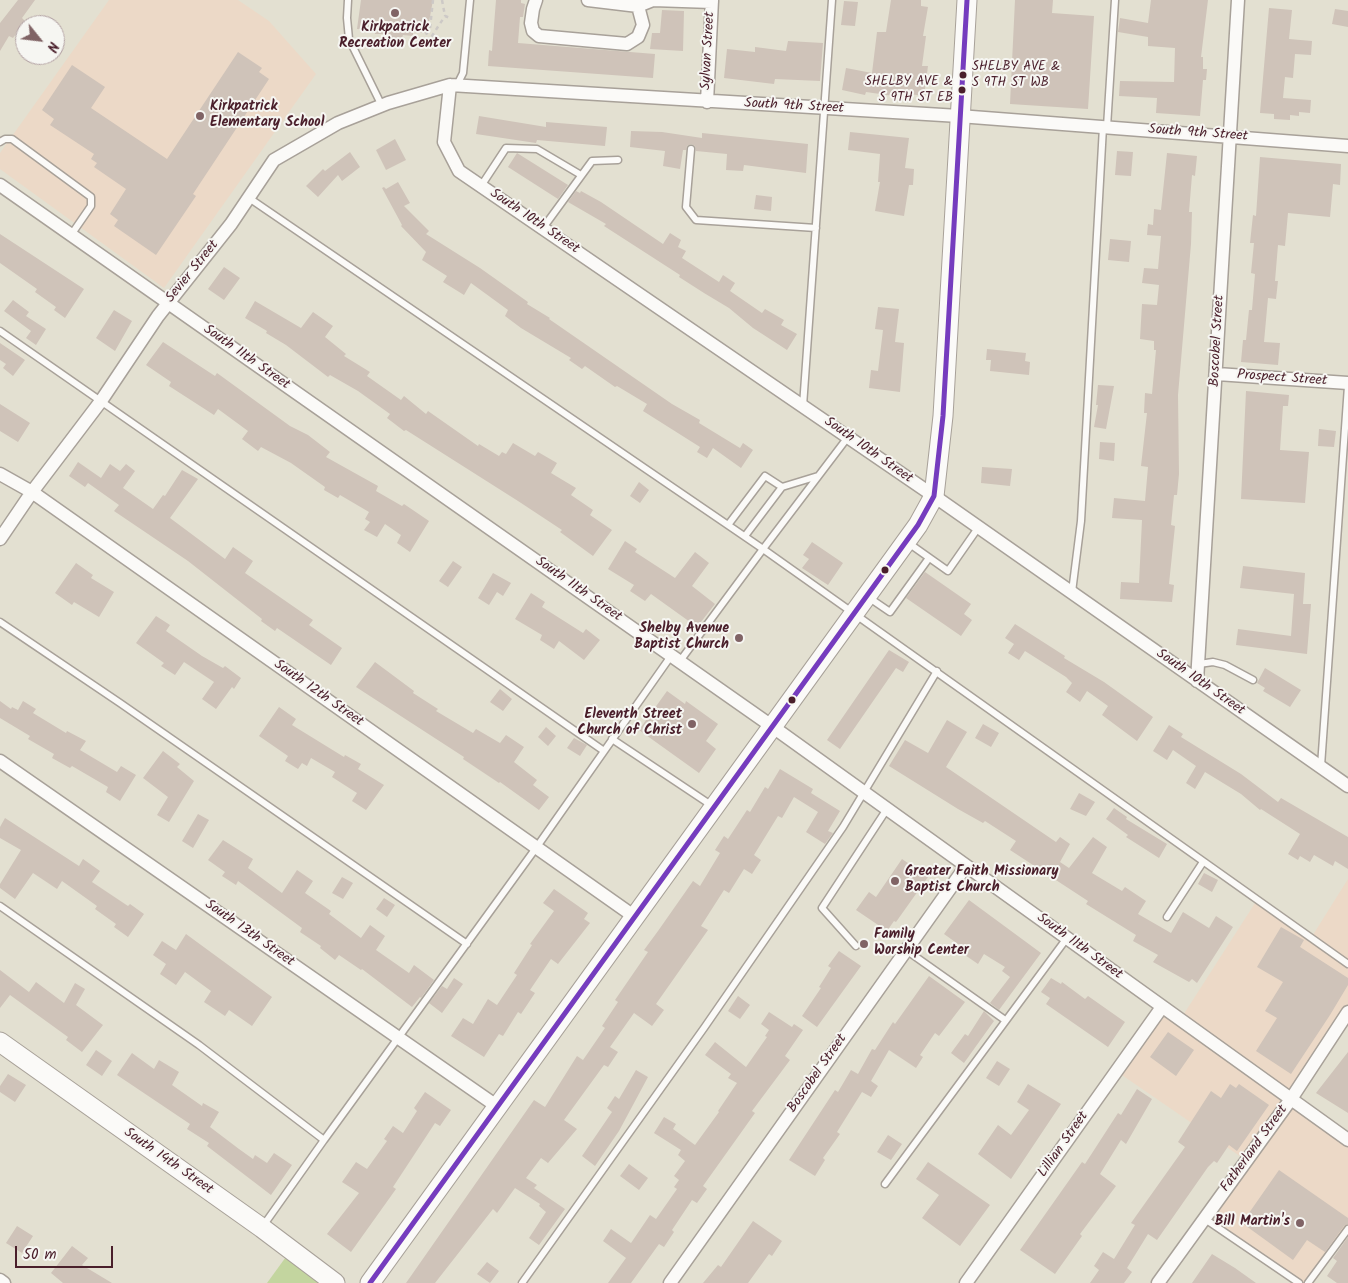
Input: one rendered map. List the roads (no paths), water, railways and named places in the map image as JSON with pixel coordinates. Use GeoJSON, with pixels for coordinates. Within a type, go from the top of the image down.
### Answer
{"type":"FeatureCollection","features":[{"type":"Feature","properties":{"kind":"street"},"geometry":{"type":"LineString","coordinates":[[536,0],[532,9],[531,23],[533,31],[539,36],[627,44],[638,37],[643,24],[642,14],[638,6]]}},
{"type":"Feature","properties":{"kind":"street"},"geometry":{"type":"LineString","coordinates":[[588,0],[638,6],[653,0],[712,1]]}},
{"type":"Feature","properties":{"kind":"street"},"geometry":{"type":"LineString","coordinates":[[370,1283],[906,542],[934,496],[943,416],[967,0]]}},
{"type":"Feature","properties":{"kind":"street","name":"Boscobel Street"},"geometry":{"type":"LineString","coordinates":[[1197,681],[1217,374],[1238,0]]}},
{"type":"Feature","properties":{"kind":"street","name":"Sylvan Street"},"geometry":{"type":"LineString","coordinates":[[706,102],[712,1]]}},
{"type":"Feature","properties":{"kind":"street","name":"Sevier Street"},"geometry":{"type":"LineString","coordinates":[[0,539],[32,492],[101,401],[168,303],[231,224],[274,160],[338,123],[382,106],[453,85]]}},
{"type":"Feature","properties":{"kind":"street","name":"South 9th Street"},"geometry":{"type":"LineString","coordinates":[[453,85],[959,116],[1348,146]]}},
{"type":"Feature","properties":{"kind":"street","name":"South 10th Street"},"geometry":{"type":"LineString","coordinates":[[453,85],[444,142],[459,171],[934,496],[1348,786]]}},
{"type":"Feature","properties":{"kind":"street","name":"South 11th Street"},"geometry":{"type":"LineString","coordinates":[[0,185],[773,727],[1348,1140]]}},
{"type":"Feature","properties":{"kind":"street","name":"Prospect Street"},"geometry":{"type":"LineString","coordinates":[[1217,374],[1348,385]]}},
{"type":"Feature","properties":{"kind":"street","name":"South 12th Street"},"geometry":{"type":"LineString","coordinates":[[0,474],[32,492],[635,917]]}},
{"type":"Feature","properties":{"kind":"street","name":"South 13th Street"},"geometry":{"type":"LineString","coordinates":[[0,761],[498,1107]]}},
{"type":"Feature","properties":{"kind":"street","name":"Boscobel Street"},"geometry":{"type":"LineString","coordinates":[[670,1283],[966,866]]}},
{"type":"Feature","properties":{"kind":"street","name":"Lillian Street"},"geometry":{"type":"LineString","coordinates":[[966,1283],[1162,1007]]}},
{"type":"Feature","properties":{"kind":"street","name":"Fatherland Street"},"geometry":{"type":"LineString","coordinates":[[1158,1283],[1292,1099],[1348,1012]]}},
{"type":"Feature","properties":{"kind":"street","name":"South 14th Street"},"geometry":{"type":"LineString","coordinates":[[0,1042],[262,1228],[335,1283]]}},
{"type":"Feature","properties":{"kind":"street"},"geometry":{"type":"LineString","coordinates":[[0,1280],[4,1283]]}},
{"type":"Feature","properties":{"kind":"lane"},"geometry":{"type":"LineString","coordinates":[[348,0],[349,39],[382,106]]}},
{"type":"Feature","properties":{"kind":"lane"},"geometry":{"type":"LineString","coordinates":[[453,85],[463,73],[470,0]]}},
{"type":"Feature","properties":{"kind":"lane"},"geometry":{"type":"LineString","coordinates":[[803,406],[832,0]]}},
{"type":"Feature","properties":{"kind":"lane"},"geometry":{"type":"LineString","coordinates":[[1072,594],[1081,521],[1105,127],[1115,0]]}},
{"type":"Feature","properties":{"kind":"lane"},"geometry":{"type":"LineString","coordinates":[[0,142],[4,139],[12,139],[91,197],[91,206],[71,235]]}},
{"type":"Feature","properties":{"kind":"lane"},"geometry":{"type":"LineString","coordinates":[[481,186],[506,148],[537,148],[581,175]]}},
{"type":"Feature","properties":{"kind":"lane"},"geometry":{"type":"LineString","coordinates":[[691,149],[686,208],[696,220],[816,228]]}},
{"type":"Feature","properties":{"kind":"lane"},"geometry":{"type":"LineString","coordinates":[[543,228],[592,161],[618,160]]}},
{"type":"Feature","properties":{"kind":"lane"},"geometry":{"type":"LineString","coordinates":[[249,198],[745,536],[1348,964]]}},
{"type":"Feature","properties":{"kind":"lane"},"geometry":{"type":"LineString","coordinates":[[0,331],[604,751]]}},
{"type":"Feature","properties":{"kind":"lane"},"geometry":{"type":"LineString","coordinates":[[1321,767],[1348,385]]}},
{"type":"Feature","properties":{"kind":"lane"},"geometry":{"type":"LineString","coordinates":[[262,1228],[536,848],[612,739],[763,549],[848,437]]}},
{"type":"Feature","properties":{"kind":"lane"},"geometry":{"type":"LineString","coordinates":[[745,536],[782,487],[819,475]]}},
{"type":"Feature","properties":{"kind":"lane"},"geometry":{"type":"LineString","coordinates":[[728,525],[765,476],[782,487]]}},
{"type":"Feature","properties":{"kind":"lane"},"geometry":{"type":"LineString","coordinates":[[906,542],[948,571],[978,528]]}},
{"type":"Feature","properties":{"kind":"lane"},"geometry":{"type":"LineString","coordinates":[[867,595],[890,612],[929,558]]}},
{"type":"Feature","properties":{"kind":"lane"},"geometry":{"type":"LineString","coordinates":[[0,622],[128,708],[467,944]]}},
{"type":"Feature","properties":{"kind":"lane"},"geometry":{"type":"LineString","coordinates":[[1199,664],[1213,662],[1225,665],[1253,680]]}},
{"type":"Feature","properties":{"kind":"lane"},"geometry":{"type":"LineString","coordinates":[[522,1283],[704,1028],[864,793],[937,671]]}},
{"type":"Feature","properties":{"kind":"lane"},"geometry":{"type":"LineString","coordinates":[[612,739],[715,807]]}},
{"type":"Feature","properties":{"kind":"lane"},"geometry":{"type":"LineString","coordinates":[[856,946],[822,908],[886,809]]}},
{"type":"Feature","properties":{"kind":"lane"},"geometry":{"type":"LineString","coordinates":[[1167,917],[1204,862]]}},
{"type":"Feature","properties":{"kind":"lane"},"geometry":{"type":"LineString","coordinates":[[0,906],[199,1045],[324,1140]]}},
{"type":"Feature","properties":{"kind":"lane"},"geometry":{"type":"LineString","coordinates":[[885,1184],[1067,938]]}},
{"type":"Feature","properties":{"kind":"lane"},"geometry":{"type":"LineString","coordinates":[[906,950],[1005,1020]]}},
{"type":"Feature","properties":{"kind":"lane"},"geometry":{"type":"LineString","coordinates":[[1205,1218],[1299,1283]]}},
{"type":"Feature","properties":{"kind":"lane"},"geometry":{"type":"LineString","coordinates":[[1308,1283],[1348,1229]]}},
{"type":"Feature","properties":{"kind":"place","name":"Kirkpatrick Recreation Center"},"geometry":{"type":"Point","coordinates":[395,13]}},
{"type":"Feature","properties":{"kind":"place","name":"SHELBY AVE & S 9TH ST WB"},"geometry":{"type":"Point","coordinates":[963,75]}},
{"type":"Feature","properties":{"kind":"place","name":"SHELBY AVE & S 9TH ST EB"},"geometry":{"type":"Point","coordinates":[962,90]}},
{"type":"Feature","properties":{"kind":"place","name":"Kirkpatrick Elementary School"},"geometry":{"type":"Point","coordinates":[200,116]}},
{"type":"Feature","properties":{"kind":"place","name":"Shelby Avenue Baptist Church"},"geometry":{"type":"Point","coordinates":[739,638]}},
{"type":"Feature","properties":{"kind":"place","name":"Eleventh Street Church of Christ"},"geometry":{"type":"Point","coordinates":[692,724]}},
{"type":"Feature","properties":{"kind":"place","name":"Greater Faith Missionary Baptist Church"},"geometry":{"type":"Point","coordinates":[895,881]}},
{"type":"Feature","properties":{"kind":"place","name":"Family Worship Center"},"geometry":{"type":"Point","coordinates":[864,944]}},
{"type":"Feature","properties":{"kind":"place","name":"Bill Martin's"},"geometry":{"type":"Point","coordinates":[1300,1223]}}]}
